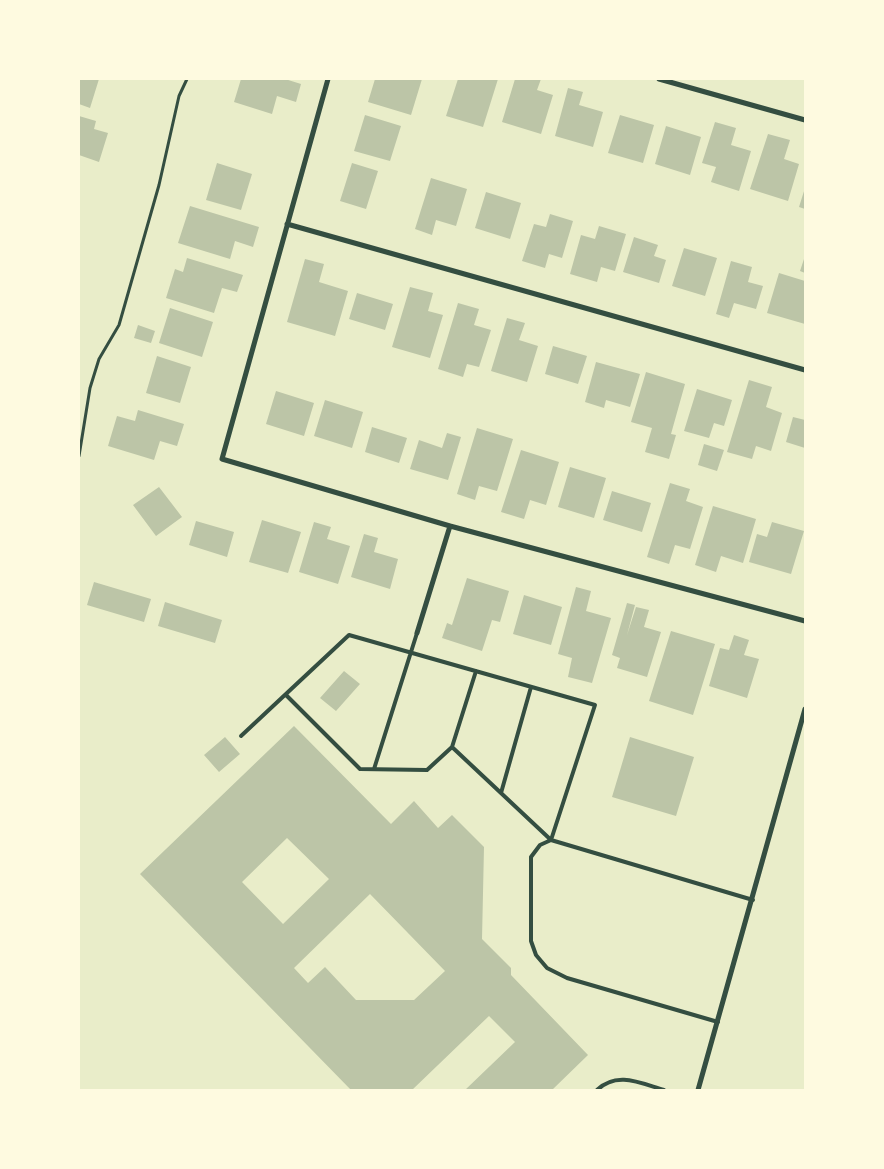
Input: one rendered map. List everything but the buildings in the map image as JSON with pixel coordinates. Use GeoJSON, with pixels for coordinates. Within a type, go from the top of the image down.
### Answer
{"type":"FeatureCollection","features":[{"type":"Feature","properties":{"kind":"street"},"geometry":{"type":"LineString","coordinates":[[328,79],[222,459],[450,526],[805,621]]}},
{"type":"Feature","properties":{"kind":"street"},"geometry":{"type":"LineString","coordinates":[[659,79],[805,120]]}},
{"type":"Feature","properties":{"kind":"street"},"geometry":{"type":"LineString","coordinates":[[287,224],[805,370]]}},
{"type":"Feature","properties":{"kind":"street"},"geometry":{"type":"LineString","coordinates":[[417,633],[450,526]]}},
{"type":"Feature","properties":{"kind":"street"},"geometry":{"type":"LineString","coordinates":[[698,1090],[753,900],[805,709]]}},
{"type":"Feature","properties":{"kind":"lane"},"geometry":{"type":"LineString","coordinates":[[374,769],[417,633]]}},
{"type":"Feature","properties":{"kind":"lane"},"geometry":{"type":"LineString","coordinates":[[241,736],[349,635],[595,705],[551,840],[540,845],[531,857],[531,942],[536,955],[547,968],[567,978],[718,1022]]}},
{"type":"Feature","properties":{"kind":"lane"},"geometry":{"type":"LineString","coordinates":[[286,695],[360,769],[427,770],[452,747],[476,671]]}},
{"type":"Feature","properties":{"kind":"lane"},"geometry":{"type":"LineString","coordinates":[[501,793],[531,687]]}},
{"type":"Feature","properties":{"kind":"lane"},"geometry":{"type":"LineString","coordinates":[[452,747],[551,840],[753,900]]}},
{"type":"Feature","properties":{"kind":"lane"},"geometry":{"type":"LineString","coordinates":[[597,1090],[610,1081],[621,1079],[664,1090]]}},
{"type":"Feature","properties":{"kind":"path"},"geometry":{"type":"LineString","coordinates":[[79,456],[90,388],[99,359],[118,325],[159,185],[179,96],[187,79]]}}]}
